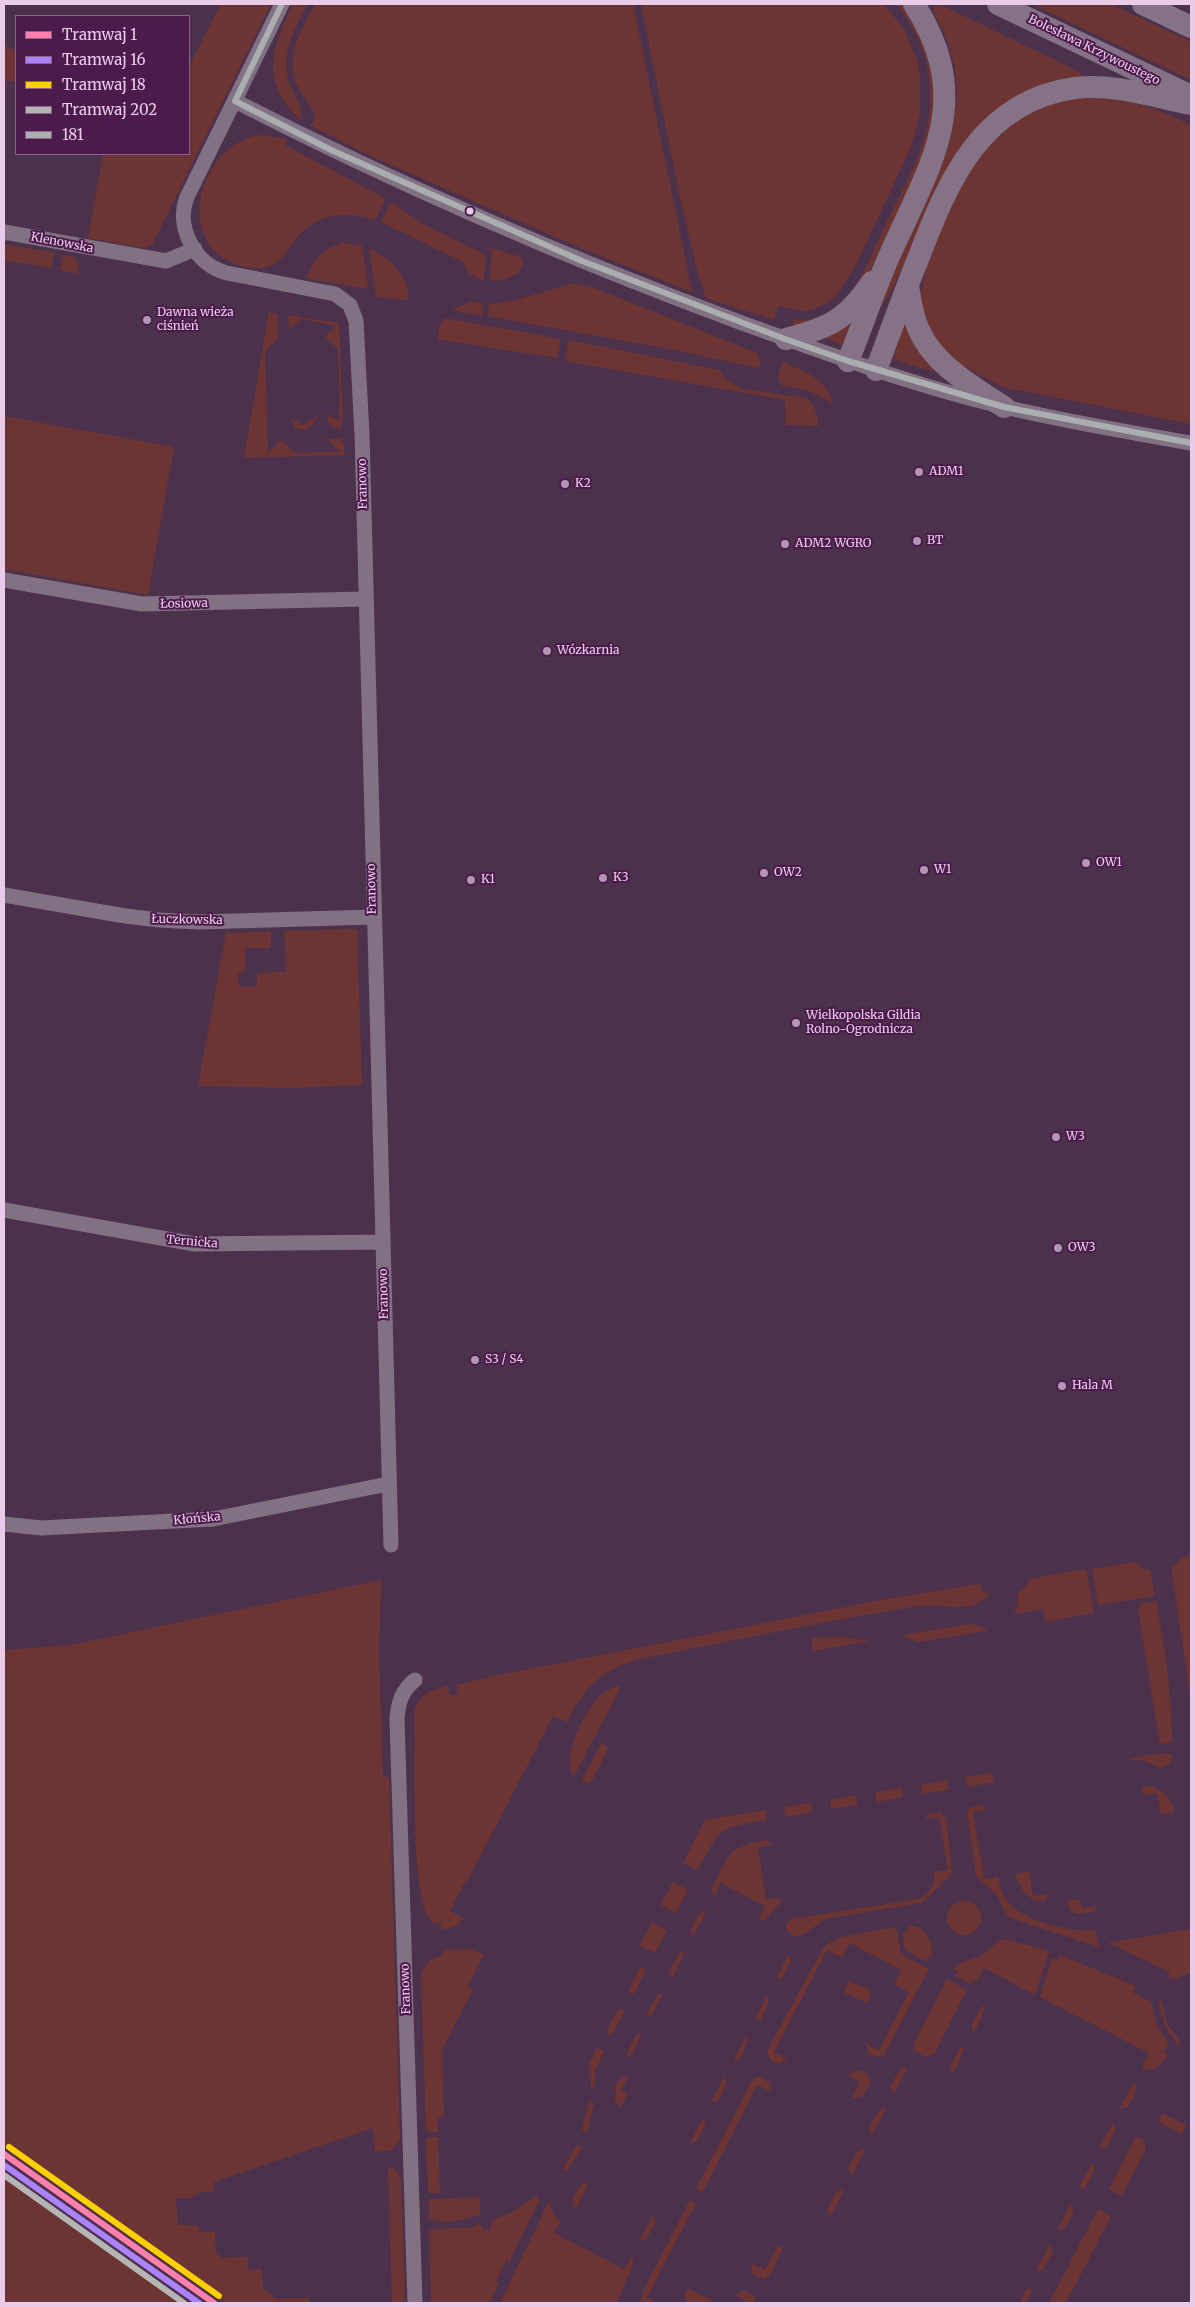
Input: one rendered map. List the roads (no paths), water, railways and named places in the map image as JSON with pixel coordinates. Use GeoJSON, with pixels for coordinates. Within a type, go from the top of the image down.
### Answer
{"type":"FeatureCollection","features":[{"type":"Feature","properties":{"kind":"main road"},"geometry":{"type":"LineString","coordinates":[[848,361],[888,259],[935,155],[945,114],[944,82],[936,46],[927,25],[914,4]]}},
{"type":"Feature","properties":{"kind":"main road","name":"Bolesława Krzywoustego"},"geometry":{"type":"LineString","coordinates":[[998,4],[1191,97]]}},
{"type":"Feature","properties":{"kind":"main road"},"geometry":{"type":"LineString","coordinates":[[1143,4],[1191,27]]}},
{"type":"Feature","properties":{"kind":"main road"},"geometry":{"type":"LineString","coordinates":[[876,370],[944,195],[957,171],[986,132],[1008,114],[1048,94],[1076,88],[1107,88],[1191,104]]}},
{"type":"Feature","properties":{"kind":"main road"},"geometry":{"type":"LineString","coordinates":[[786,339],[820,330],[843,315],[865,292],[888,259]]}},
{"type":"Feature","properties":{"kind":"main road"},"geometry":{"type":"LineString","coordinates":[[908,285],[914,318],[927,345],[954,374],[1004,407]]}},
{"type":"Feature","properties":{"kind":"street"},"geometry":{"type":"LineString","coordinates":[[195,249],[184,225],[184,205],[282,4]]}},
{"type":"Feature","properties":{"kind":"street"},"geometry":{"type":"LineString","coordinates":[[235,101],[331,150],[582,261],[786,339],[876,370],[1004,407],[1191,443]]}},
{"type":"Feature","properties":{"kind":"street","name":"Klenowska"},"geometry":{"type":"LineString","coordinates":[[4,232],[166,261],[195,249]]}},
{"type":"Feature","properties":{"kind":"street","name":"Franowo"},"geometry":{"type":"LineString","coordinates":[[195,249],[208,264],[222,272],[335,294],[345,300],[355,315],[358,347],[390,1545]]}},
{"type":"Feature","properties":{"kind":"street","name":"Łosiowa"},"geometry":{"type":"LineString","coordinates":[[4,580],[149,605],[365,598]]}},
{"type":"Feature","properties":{"kind":"street","name":"Łuczkowska"},"geometry":{"type":"LineString","coordinates":[[4,895],[159,920],[199,922],[373,917]]}},
{"type":"Feature","properties":{"kind":"street","name":"Ternicka"},"geometry":{"type":"LineString","coordinates":[[4,1210],[195,1244],[383,1242]]}},
{"type":"Feature","properties":{"kind":"street","name":"Kłońska"},"geometry":{"type":"LineString","coordinates":[[4,1524],[35,1528],[213,1519],[388,1484]]}},
{"type":"Feature","properties":{"kind":"street","name":"Franowo"},"geometry":{"type":"LineString","coordinates":[[415,1680],[402,1695],[397,1719],[415,2303]]}},
{"type":"Feature","properties":{"kind":"tram line","name":"18"},"geometry":{"type":"LineString","coordinates":[[9,2147],[219,2296]]}},
{"type":"Feature","properties":{"kind":"tram line","name":"1"},"geometry":{"type":"LineString","coordinates":[[4,2154],[214,2303]]}},
{"type":"Feature","properties":{"kind":"tram line","name":"16"},"geometry":{"type":"LineString","coordinates":[[4,2165],[199,2303]]}},
{"type":"Feature","properties":{"kind":"tram line","name":"202"},"geometry":{"type":"LineString","coordinates":[[4,2175],[184,2303]]}},
{"type":"Feature","properties":{"kind":"place","name":"Dawna wieża ciśnień"},"geometry":{"type":"Point","coordinates":[147,320]}},
{"type":"Feature","properties":{"kind":"place","name":"ADM1"},"geometry":{"type":"Point","coordinates":[919,472]}},
{"type":"Feature","properties":{"kind":"place","name":"K2"},"geometry":{"type":"Point","coordinates":[565,484]}},
{"type":"Feature","properties":{"kind":"place","name":"BT"},"geometry":{"type":"Point","coordinates":[917,541]}},
{"type":"Feature","properties":{"kind":"place","name":"ADM2 WGRO"},"geometry":{"type":"Point","coordinates":[785,544]}},
{"type":"Feature","properties":{"kind":"place","name":"Wózkarnia"},"geometry":{"type":"Point","coordinates":[547,651]}},
{"type":"Feature","properties":{"kind":"place","name":"OW1"},"geometry":{"type":"Point","coordinates":[1086,863]}},
{"type":"Feature","properties":{"kind":"place","name":"W1"},"geometry":{"type":"Point","coordinates":[924,870]}},
{"type":"Feature","properties":{"kind":"place","name":"OW2"},"geometry":{"type":"Point","coordinates":[764,873]}},
{"type":"Feature","properties":{"kind":"place","name":"K3"},"geometry":{"type":"Point","coordinates":[603,878]}},
{"type":"Feature","properties":{"kind":"place","name":"K1"},"geometry":{"type":"Point","coordinates":[471,880]}},
{"type":"Feature","properties":{"kind":"place","name":"Wielkopolska Gildia Rolno-Ogrodnicza"},"geometry":{"type":"Point","coordinates":[796,1023]}},
{"type":"Feature","properties":{"kind":"place","name":"W3"},"geometry":{"type":"Point","coordinates":[1056,1137]}},
{"type":"Feature","properties":{"kind":"place","name":"OW3"},"geometry":{"type":"Point","coordinates":[1058,1248]}},
{"type":"Feature","properties":{"kind":"place","name":"S3 / S4"},"geometry":{"type":"Point","coordinates":[475,1360]}},
{"type":"Feature","properties":{"kind":"place","name":"Hala M"},"geometry":{"type":"Point","coordinates":[1062,1386]}}]}
